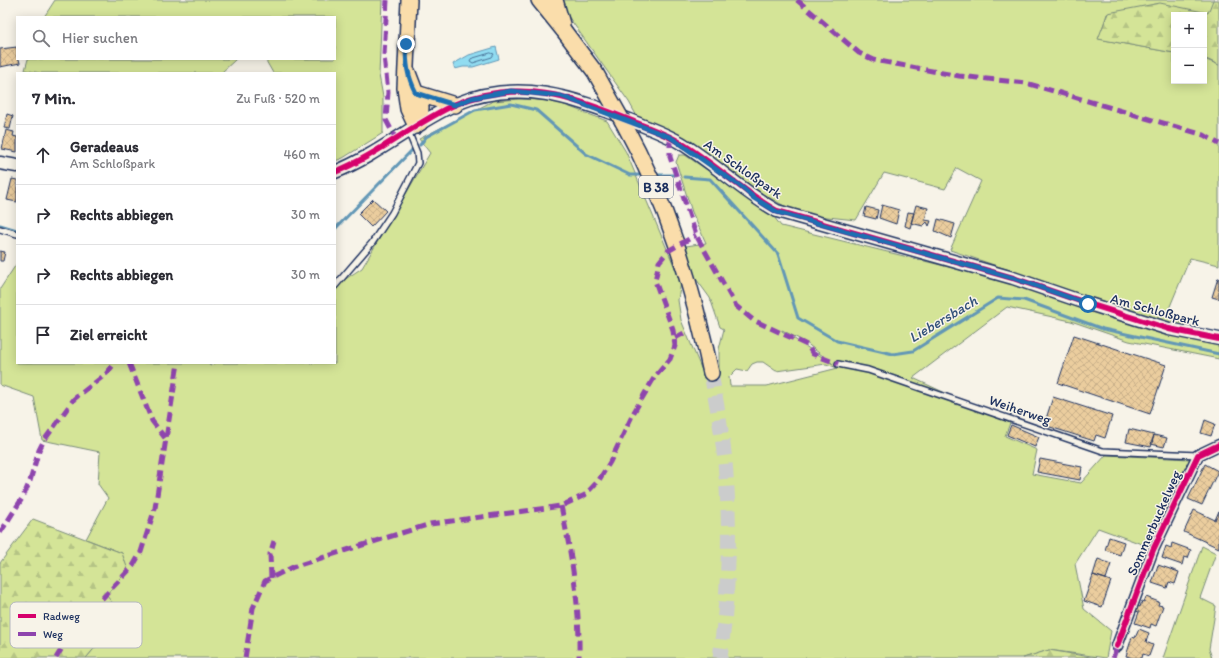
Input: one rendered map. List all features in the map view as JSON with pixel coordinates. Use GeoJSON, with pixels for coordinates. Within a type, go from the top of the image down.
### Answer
{"type":"FeatureCollection","features":[{"type":"Feature","properties":{"kind":"main road"},"geometry":{"type":"LineString","coordinates":[[410,0],[406,64],[406,100],[415,127]]}},
{"type":"Feature","properties":{"kind":"main road","name":"B 38"},"geometry":{"type":"LineString","coordinates":[[539,0],[594,72],[640,153],[655,185],[682,256],[702,331],[711,373]]}},
{"type":"Feature","properties":{"kind":"main road"},"geometry":{"type":"LineString","coordinates":[[555,0],[564,31]]}},
{"type":"Feature","properties":{"kind":"main road"},"geometry":{"type":"LineString","coordinates":[[406,64],[409,78],[421,107],[415,127]]}},
{"type":"Feature","properties":{"kind":"main road"},"geometry":{"type":"LineString","coordinates":[[416,93],[455,105]]}},
{"type":"Feature","properties":{"kind":"street","name":"Am Schloßpark"},"geometry":{"type":"LineString","coordinates":[[336,172],[352,165],[455,105],[472,98],[511,91],[561,96],[670,137],[740,186],[754,198],[777,212],[1013,278],[1169,329],[1219,339]]}},
{"type":"Feature","properties":{"kind":"street"},"geometry":{"type":"LineString","coordinates":[[0,163],[16,166]]}},
{"type":"Feature","properties":{"kind":"street"},"geometry":{"type":"LineString","coordinates":[[1198,455],[1219,445]]}},
{"type":"Feature","properties":{"kind":"street","name":"Sommerbuckelweg"},"geometry":{"type":"LineString","coordinates":[[1117,646],[1153,550],[1198,455]]}},
{"type":"Feature","properties":{"kind":"lane"},"geometry":{"type":"LineString","coordinates":[[336,285],[372,243],[392,213],[418,162],[415,127]]}},
{"type":"Feature","properties":{"kind":"lane"},"geometry":{"type":"LineString","coordinates":[[0,229],[16,234]]}},
{"type":"Feature","properties":{"kind":"lane","name":"Weiherweg"},"geometry":{"type":"LineString","coordinates":[[838,364],[868,370],[1102,451],[1198,455]]}},
{"type":"Feature","properties":{"kind":"green space"},"geometry":{"type":"Polygon","coordinates":[[[55,0],[382,0],[379,75],[383,97],[383,133],[343,158],[336,161],[336,72],[272,72],[266,60],[336,60],[336,16],[45,16],[55,0]]]}},
{"type":"Feature","properties":{"kind":"green space"},"geometry":{"type":"Polygon","coordinates":[[[560,0],[1214,0],[1209,13],[1171,12],[1171,13],[1107,14],[1099,39],[1171,52],[1171,84],[1207,84],[1207,60],[1219,65],[1219,265],[1190,258],[1166,316],[1191,326],[1164,323],[950,250],[981,181],[957,168],[945,189],[884,173],[856,220],[799,214],[644,129],[629,102],[563,9],[560,0]]]}},
{"type":"Feature","properties":{"kind":"green space"},"geometry":{"type":"Polygon","coordinates":[[[1213,0],[1219,0],[1219,65],[1207,59],[1208,13],[1213,0]]]}},
{"type":"Feature","properties":{"kind":"green space"},"geometry":{"type":"Polygon","coordinates":[[[1160,3],[1203,12],[1171,12],[1171,52],[1098,39],[1108,13],[1160,3]]]}},
{"type":"Feature","properties":{"kind":"green space"},"geometry":{"type":"Polygon","coordinates":[[[28,60],[235,60],[222,72],[35,72],[25,70],[28,60]]]}},
{"type":"Feature","properties":{"kind":"green space"},"geometry":{"type":"Polygon","coordinates":[[[521,99],[554,101],[607,121],[626,152],[681,282],[678,300],[681,320],[703,373],[719,371],[719,349],[724,329],[720,327],[710,298],[694,276],[686,246],[706,243],[692,212],[676,162],[679,155],[685,155],[771,213],[781,226],[998,279],[1114,319],[1173,335],[1219,342],[1219,359],[1129,341],[1071,321],[1007,307],[913,378],[1010,423],[1005,436],[1037,450],[1032,474],[1081,483],[1106,455],[1190,459],[1147,546],[1098,528],[1075,564],[1084,609],[1111,631],[1106,658],[1049,650],[1024,658],[86,658],[95,648],[142,648],[142,602],[107,602],[106,595],[122,553],[86,539],[108,498],[98,484],[100,452],[42,440],[34,397],[0,385],[0,289],[16,265],[16,364],[209,364],[210,366],[213,364],[336,364],[336,285],[362,268],[430,153],[419,139],[493,101],[521,99]],[[782,330],[833,364],[805,342],[782,330]],[[763,362],[752,364],[747,371],[737,369],[729,377],[730,386],[767,386],[838,368],[826,364],[776,371],[763,362]]]}},
{"type":"Feature","properties":{"kind":"green space"},"geometry":{"type":"Polygon","coordinates":[[[33,519],[122,553],[128,570],[106,595],[112,602],[10,602],[10,648],[95,648],[86,658],[0,658],[0,563],[33,519]]]}},
{"type":"Feature","properties":{"kind":"green space"},"geometry":{"type":"Polygon","coordinates":[[[1202,546],[1216,553],[1200,598],[1216,606],[1209,649],[1212,658],[1163,658],[1202,546]]]}},
{"type":"Feature","properties":{"kind":"green space"},"geometry":{"type":"Polygon","coordinates":[[[1049,650],[1096,658],[1023,658],[1049,650]]]}},
{"type":"Feature","properties":{"kind":"water"},"geometry":{"type":"Polygon","coordinates":[[[496,47],[499,59],[473,67],[455,69],[453,64],[469,55],[496,47]]]}},
{"type":"Feature","properties":{"kind":"building"},"geometry":{"type":"Polygon","coordinates":[[[16,47],[16,60],[19,60],[20,63],[0,67],[0,49],[16,47]]]}},
{"type":"Feature","properties":{"kind":"building"},"geometry":{"type":"Polygon","coordinates":[[[7,114],[13,116],[10,129],[4,128],[7,114]]]}},
{"type":"Feature","properties":{"kind":"building"},"geometry":{"type":"Polygon","coordinates":[[[6,130],[14,132],[13,136],[16,137],[16,152],[2,149],[6,130]]]}},
{"type":"Feature","properties":{"kind":"building"},"geometry":{"type":"Polygon","coordinates":[[[12,179],[16,180],[16,202],[7,200],[12,179]]]}},
{"type":"Feature","properties":{"kind":"building"},"geometry":{"type":"Polygon","coordinates":[[[373,199],[386,211],[371,227],[358,214],[373,199]]]}},
{"type":"Feature","properties":{"kind":"building"},"geometry":{"type":"Polygon","coordinates":[[[882,205],[899,210],[896,224],[879,218],[882,205]]]}},
{"type":"Feature","properties":{"kind":"building"},"geometry":{"type":"Polygon","coordinates":[[[916,205],[928,208],[925,220],[931,221],[929,226],[927,222],[923,226],[911,223],[916,205]]]}},
{"type":"Feature","properties":{"kind":"building"},"geometry":{"type":"Polygon","coordinates":[[[866,207],[878,210],[876,219],[864,216],[866,207]]]}},
{"type":"Feature","properties":{"kind":"building"},"geometry":{"type":"Polygon","coordinates":[[[908,212],[914,213],[910,228],[905,226],[908,212]]]}},
{"type":"Feature","properties":{"kind":"building"},"geometry":{"type":"Polygon","coordinates":[[[938,219],[955,224],[951,238],[935,231],[938,219]]]}},
{"type":"Feature","properties":{"kind":"building"},"geometry":{"type":"Polygon","coordinates":[[[0,251],[5,252],[3,261],[0,261],[0,251]]]}},
{"type":"Feature","properties":{"kind":"building"},"geometry":{"type":"Polygon","coordinates":[[[1219,278],[1219,299],[1212,297],[1219,278]]]}},
{"type":"Feature","properties":{"kind":"building"},"geometry":{"type":"Polygon","coordinates":[[[1074,335],[1166,365],[1150,414],[1058,383],[1074,335]]]}},
{"type":"Feature","properties":{"kind":"building"},"geometry":{"type":"Polygon","coordinates":[[[1053,397],[1112,416],[1105,438],[1096,435],[1094,441],[1044,425],[1053,397]]]}},
{"type":"Feature","properties":{"kind":"building"},"geometry":{"type":"Polygon","coordinates":[[[1205,420],[1215,424],[1211,436],[1201,433],[1205,420]]]}},
{"type":"Feature","properties":{"kind":"building"},"geometry":{"type":"Polygon","coordinates":[[[1011,425],[1039,437],[1035,447],[1007,435],[1011,425]]]}},
{"type":"Feature","properties":{"kind":"building"},"geometry":{"type":"Polygon","coordinates":[[[1129,429],[1154,435],[1151,447],[1126,442],[1129,429]]]}},
{"type":"Feature","properties":{"kind":"building"},"geometry":{"type":"Polygon","coordinates":[[[1154,435],[1167,438],[1164,447],[1151,444],[1154,435]]]}},
{"type":"Feature","properties":{"kind":"building"},"geometry":{"type":"Polygon","coordinates":[[[1040,459],[1082,467],[1080,480],[1037,472],[1040,459]]]}},
{"type":"Feature","properties":{"kind":"building"},"geometry":{"type":"Polygon","coordinates":[[[1205,464],[1218,471],[1202,505],[1188,499],[1205,464]]]}},
{"type":"Feature","properties":{"kind":"building"},"geometry":{"type":"Polygon","coordinates":[[[1194,510],[1215,520],[1219,511],[1219,548],[1184,532],[1194,510]]]}},
{"type":"Feature","properties":{"kind":"building"},"geometry":{"type":"Polygon","coordinates":[[[1109,537],[1124,542],[1120,555],[1105,550],[1109,537]]]}},
{"type":"Feature","properties":{"kind":"building"},"geometry":{"type":"Polygon","coordinates":[[[1172,543],[1191,550],[1188,558],[1184,557],[1182,565],[1162,558],[1166,546],[1171,548],[1172,543]]]}},
{"type":"Feature","properties":{"kind":"building"},"geometry":{"type":"Polygon","coordinates":[[[1098,559],[1111,564],[1106,579],[1093,575],[1098,559]]]}},
{"type":"Feature","properties":{"kind":"building"},"geometry":{"type":"Polygon","coordinates":[[[1158,565],[1179,572],[1175,584],[1169,582],[1167,588],[1152,583],[1158,565]]]}},
{"type":"Feature","properties":{"kind":"building"},"geometry":{"type":"Polygon","coordinates":[[[1093,575],[1111,581],[1102,607],[1084,601],[1093,575]]]}},
{"type":"Feature","properties":{"kind":"building"},"geometry":{"type":"Polygon","coordinates":[[[1146,597],[1159,602],[1158,605],[1163,606],[1156,626],[1151,624],[1150,628],[1135,623],[1139,612],[1136,611],[1138,606],[1140,607],[1142,601],[1144,602],[1146,597]]]}},
{"type":"Feature","properties":{"kind":"building"},"geometry":{"type":"Polygon","coordinates":[[[1139,629],[1149,633],[1146,642],[1153,645],[1149,656],[1143,654],[1142,658],[1133,658],[1126,656],[1132,637],[1135,638],[1139,629]]]}},
{"type":"Feature","properties":{"kind":"waterway","name":"Liebersbach"},"geometry":{"type":"LineString","coordinates":[[420,145],[426,137],[475,110],[511,104],[536,110],[586,154],[630,175],[644,175]]}},
{"type":"Feature","properties":{"kind":"waterway","name":"Liebersbach"},"geometry":{"type":"LineString","coordinates":[[336,228],[413,149]]}},
{"type":"Feature","properties":{"kind":"waterway","name":"Liebersbach"},"geometry":{"type":"LineString","coordinates":[[653,175],[674,175]]}},
{"type":"Feature","properties":{"kind":"waterway","name":"Liebersbach"},"geometry":{"type":"LineString","coordinates":[[684,177],[710,179],[778,254],[798,318],[837,341],[893,354],[913,351],[998,298],[1024,300],[1103,329],[1219,354]]}},
{"type":"Feature","properties":{"kind":"waterway","name":"Liebersbach"},"geometry":{"type":"LineString","coordinates":[[0,225],[16,230]]}},
{"type":"Feature","properties":{"kind":"tunnel"},"geometry":{"type":"LineString","coordinates":[[711,373],[724,450],[728,498],[727,589],[720,658]]}},
{"type":"Feature","properties":{"kind":"marked path"},"geometry":{"type":"LineString","coordinates":[[387,0],[384,56],[388,92],[386,120],[396,139]]}},
{"type":"Feature","properties":{"kind":"marked path"},"geometry":{"type":"LineString","coordinates":[[797,0],[859,53],[874,60],[959,76],[1026,83],[1204,135],[1219,144]]}},
{"type":"Feature","properties":{"kind":"marked path"},"geometry":{"type":"LineString","coordinates":[[670,137],[670,157],[696,235],[736,306],[753,320],[807,345],[813,354],[838,364]]}},
{"type":"Feature","properties":{"kind":"marked path"},"geometry":{"type":"LineString","coordinates":[[245,658],[253,608],[265,581],[293,567],[430,524],[561,506],[585,495],[599,480],[610,462],[634,412],[654,378],[670,359],[675,346],[673,330],[655,281],[659,262],[668,251],[696,235]]}},
{"type":"Feature","properties":{"kind":"marked path"},"geometry":{"type":"LineString","coordinates":[[675,338],[686,332]]}},
{"type":"Feature","properties":{"kind":"marked path"},"geometry":{"type":"LineString","coordinates":[[0,533],[23,497],[43,442],[74,399],[106,374],[114,364]]}},
{"type":"Feature","properties":{"kind":"marked path"},"geometry":{"type":"LineString","coordinates":[[129,364],[152,421],[165,438]]}},
{"type":"Feature","properties":{"kind":"marked path"},"geometry":{"type":"LineString","coordinates":[[99,602],[133,566],[141,552],[155,508],[178,364]]}},
{"type":"Feature","properties":{"kind":"marked path"},"geometry":{"type":"LineString","coordinates":[[561,506],[569,544],[577,601],[579,658]]}},
{"type":"Feature","properties":{"kind":"marked path"},"geometry":{"type":"LineString","coordinates":[[271,578],[270,554],[274,541]]}},
{"type":"Feature","properties":{"kind":"marked path"},"geometry":{"type":"LineString","coordinates":[[1113,658],[1117,646]]}},
{"type":"Feature","properties":{"kind":"marked path"},"geometry":{"type":"LineString","coordinates":[[56,658],[62,648]]}},
{"type":"Feature","properties":{"kind":"cycle path"},"geometry":{"type":"LineString","coordinates":[[336,172],[366,157],[425,120],[456,104],[479,96],[501,92],[523,92],[567,98],[610,112],[681,143],[752,195],[777,211],[1013,278],[1169,329],[1219,339]]}},
{"type":"Feature","properties":{"kind":"cycle path"},"geometry":{"type":"LineString","coordinates":[[1117,646],[1153,550],[1198,455],[1219,445]]}},
{"type":"Feature","properties":{"kind":"route"},"geometry":{"type":"LineString","coordinates":[[406,44],[406,64],[409,78],[416,93],[455,105],[472,98],[511,91],[535,92],[561,96],[625,118],[670,137],[740,186],[754,198],[777,212],[1013,278],[1088,304]]}}]}
